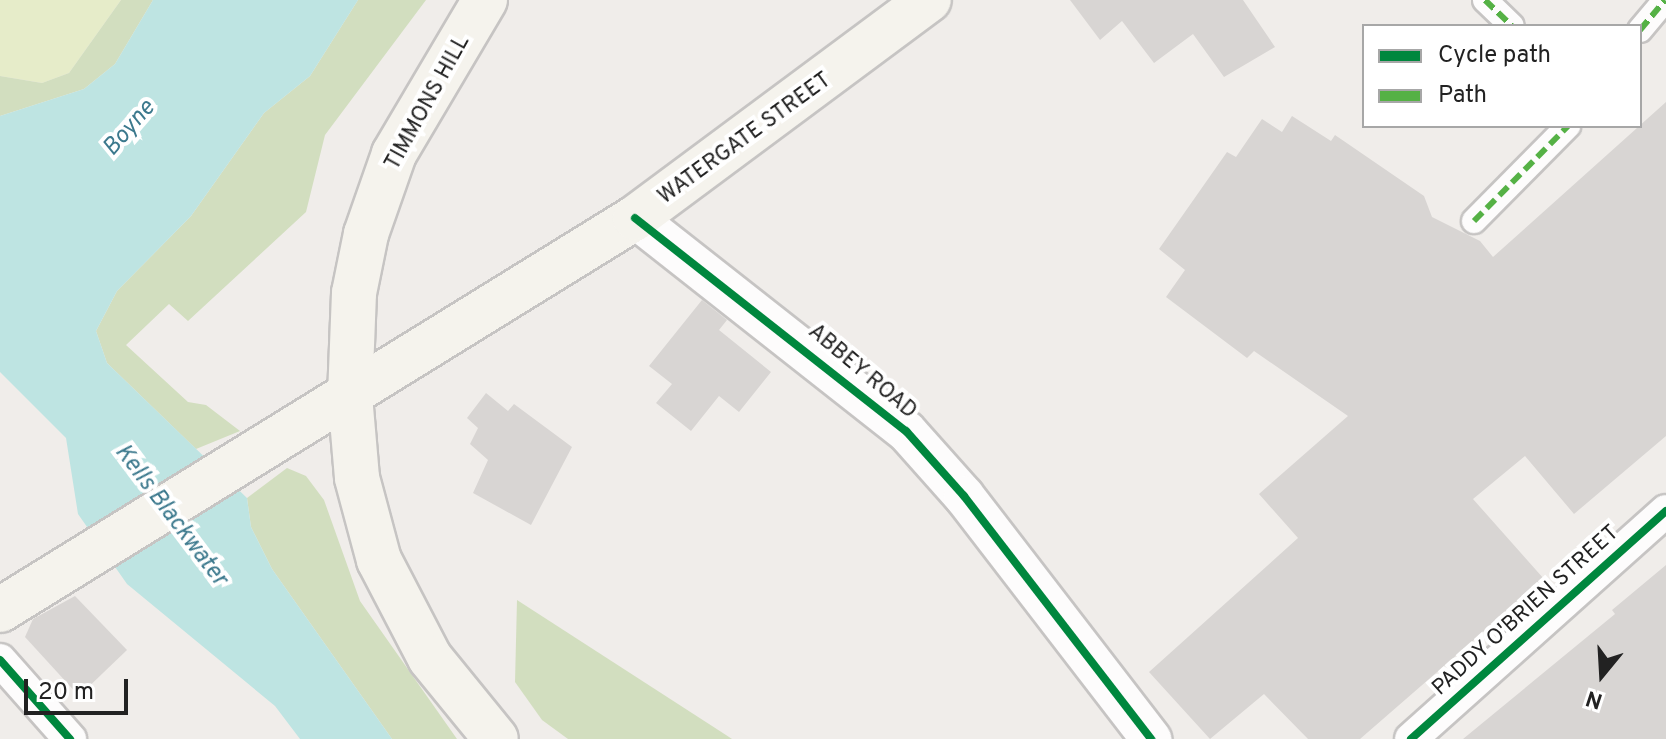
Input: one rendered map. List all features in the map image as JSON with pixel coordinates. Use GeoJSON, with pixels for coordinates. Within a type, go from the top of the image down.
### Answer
{"type":"FeatureCollection","features":[{"type":"Feature","properties":{"kind":"main road","name":"TIMMONS HILL"},"geometry":{"type":"LineString","coordinates":[[485,0],[394,154],[366,234],[354,293],[350,396],[357,478],[379,560],[430,658],[496,739]]}},
{"type":"Feature","properties":{"kind":"main road","name":"WATERGATE STREET"},"geometry":{"type":"LineString","coordinates":[[0,610],[635,218],[929,0]]}},
{"type":"Feature","properties":{"kind":"street"},"geometry":{"type":"LineString","coordinates":[[1485,0],[1510,24]]}},
{"type":"Feature","properties":{"kind":"street"},"geometry":{"type":"LineString","coordinates":[[1642,28],[1665,0]]}},
{"type":"Feature","properties":{"kind":"street"},"geometry":{"type":"LineString","coordinates":[[1474,221],[1566,128]]}},
{"type":"Feature","properties":{"kind":"street","name":"ABBEY ROAD"},"geometry":{"type":"LineString","coordinates":[[635,218],[906,431],[964,496],[1151,739]]}},
{"type":"Feature","properties":{"kind":"street","name":"PADDY O'BRIEN STREET"},"geometry":{"type":"LineString","coordinates":[[1411,739],[1666,511]]}},
{"type":"Feature","properties":{"kind":"street"},"geometry":{"type":"LineString","coordinates":[[0,660],[70,739]]}},
{"type":"Feature","properties":{"kind":"green space"},"geometry":{"type":"Polygon","coordinates":[[[0,0],[121,0],[69,73],[42,83],[0,76],[0,0]]]}},
{"type":"Feature","properties":{"kind":"green space"},"geometry":{"type":"Polygon","coordinates":[[[121,0],[153,0],[115,64],[84,89],[0,116],[0,76],[42,83],[69,73],[121,0]]]}},
{"type":"Feature","properties":{"kind":"green space"},"geometry":{"type":"Polygon","coordinates":[[[358,0],[426,0],[325,135],[306,212],[188,321],[169,304],[126,345],[188,402],[206,405],[240,431],[196,449],[107,363],[96,331],[117,291],[191,216],[264,113],[310,76],[358,0]]]}},
{"type":"Feature","properties":{"kind":"green space"},"geometry":{"type":"Polygon","coordinates":[[[287,468],[306,476],[324,500],[360,601],[457,739],[392,739],[272,569],[251,527],[247,498],[287,468]]]}},
{"type":"Feature","properties":{"kind":"green space"},"geometry":{"type":"Polygon","coordinates":[[[517,600],[732,739],[568,739],[542,720],[515,682],[517,600]]]}},
{"type":"Feature","properties":{"kind":"water"},"geometry":{"type":"Polygon","coordinates":[[[153,0],[358,0],[310,76],[264,113],[191,216],[117,291],[96,331],[107,363],[247,498],[251,527],[272,569],[392,739],[300,739],[275,706],[127,584],[78,514],[66,438],[0,372],[0,116],[84,89],[115,64],[153,0]]]}},
{"type":"Feature","properties":{"kind":"building"},"geometry":{"type":"Polygon","coordinates":[[[1070,0],[1243,0],[1275,47],[1224,77],[1193,34],[1154,63],[1122,21],[1100,40],[1070,0]]]}},
{"type":"Feature","properties":{"kind":"building"},"geometry":{"type":"Polygon","coordinates":[[[1666,102],[1666,436],[1574,514],[1525,456],[1473,499],[1544,579],[1360,739],[1308,739],[1264,694],[1210,739],[1149,672],[1298,538],[1259,494],[1348,416],[1254,351],[1247,358],[1166,297],[1185,270],[1159,249],[1227,152],[1236,157],[1262,119],[1282,132],[1292,116],[1331,141],[1335,135],[1424,196],[1432,217],[1480,241],[1493,257],[1637,128],[1642,128],[1642,124],[1666,102]]]}},
{"type":"Feature","properties":{"kind":"building"},"geometry":{"type":"Polygon","coordinates":[[[702,300],[727,320],[719,330],[771,372],[739,412],[719,396],[691,431],[656,403],[672,384],[649,366],[702,300]]]}},
{"type":"Feature","properties":{"kind":"building"},"geometry":{"type":"Polygon","coordinates":[[[486,393],[508,411],[514,404],[572,447],[531,525],[473,493],[488,460],[470,444],[478,428],[467,418],[486,393]]]}},
{"type":"Feature","properties":{"kind":"building"},"geometry":{"type":"Polygon","coordinates":[[[1666,565],[1666,739],[1463,739],[1615,614],[1612,610],[1666,565]]]}},
{"type":"Feature","properties":{"kind":"building"},"geometry":{"type":"Polygon","coordinates":[[[75,596],[127,650],[79,696],[25,637],[33,619],[75,596]]]}},
{"type":"Feature","properties":{"kind":"marked path"},"geometry":{"type":"LineString","coordinates":[[1485,0],[1510,24]]}},
{"type":"Feature","properties":{"kind":"marked path"},"geometry":{"type":"LineString","coordinates":[[1642,28],[1665,0]]}},
{"type":"Feature","properties":{"kind":"marked path"},"geometry":{"type":"LineString","coordinates":[[1474,221],[1566,128]]}},
{"type":"Feature","properties":{"kind":"cycle path"},"geometry":{"type":"LineString","coordinates":[[635,218],[906,431],[964,496],[1151,739]]}},
{"type":"Feature","properties":{"kind":"cycle path"},"geometry":{"type":"LineString","coordinates":[[1411,739],[1666,511]]}},
{"type":"Feature","properties":{"kind":"cycle path"},"geometry":{"type":"LineString","coordinates":[[0,660],[70,739]]}},
{"type":"Feature","properties":{"kind":"water label","name":"Boyne"},"geometry":{"type":"Point","coordinates":[130,129]}},
{"type":"Feature","properties":{"kind":"water label","name":"Kells Blackwater"},"geometry":{"type":"Point","coordinates":[170,516]}}]}
